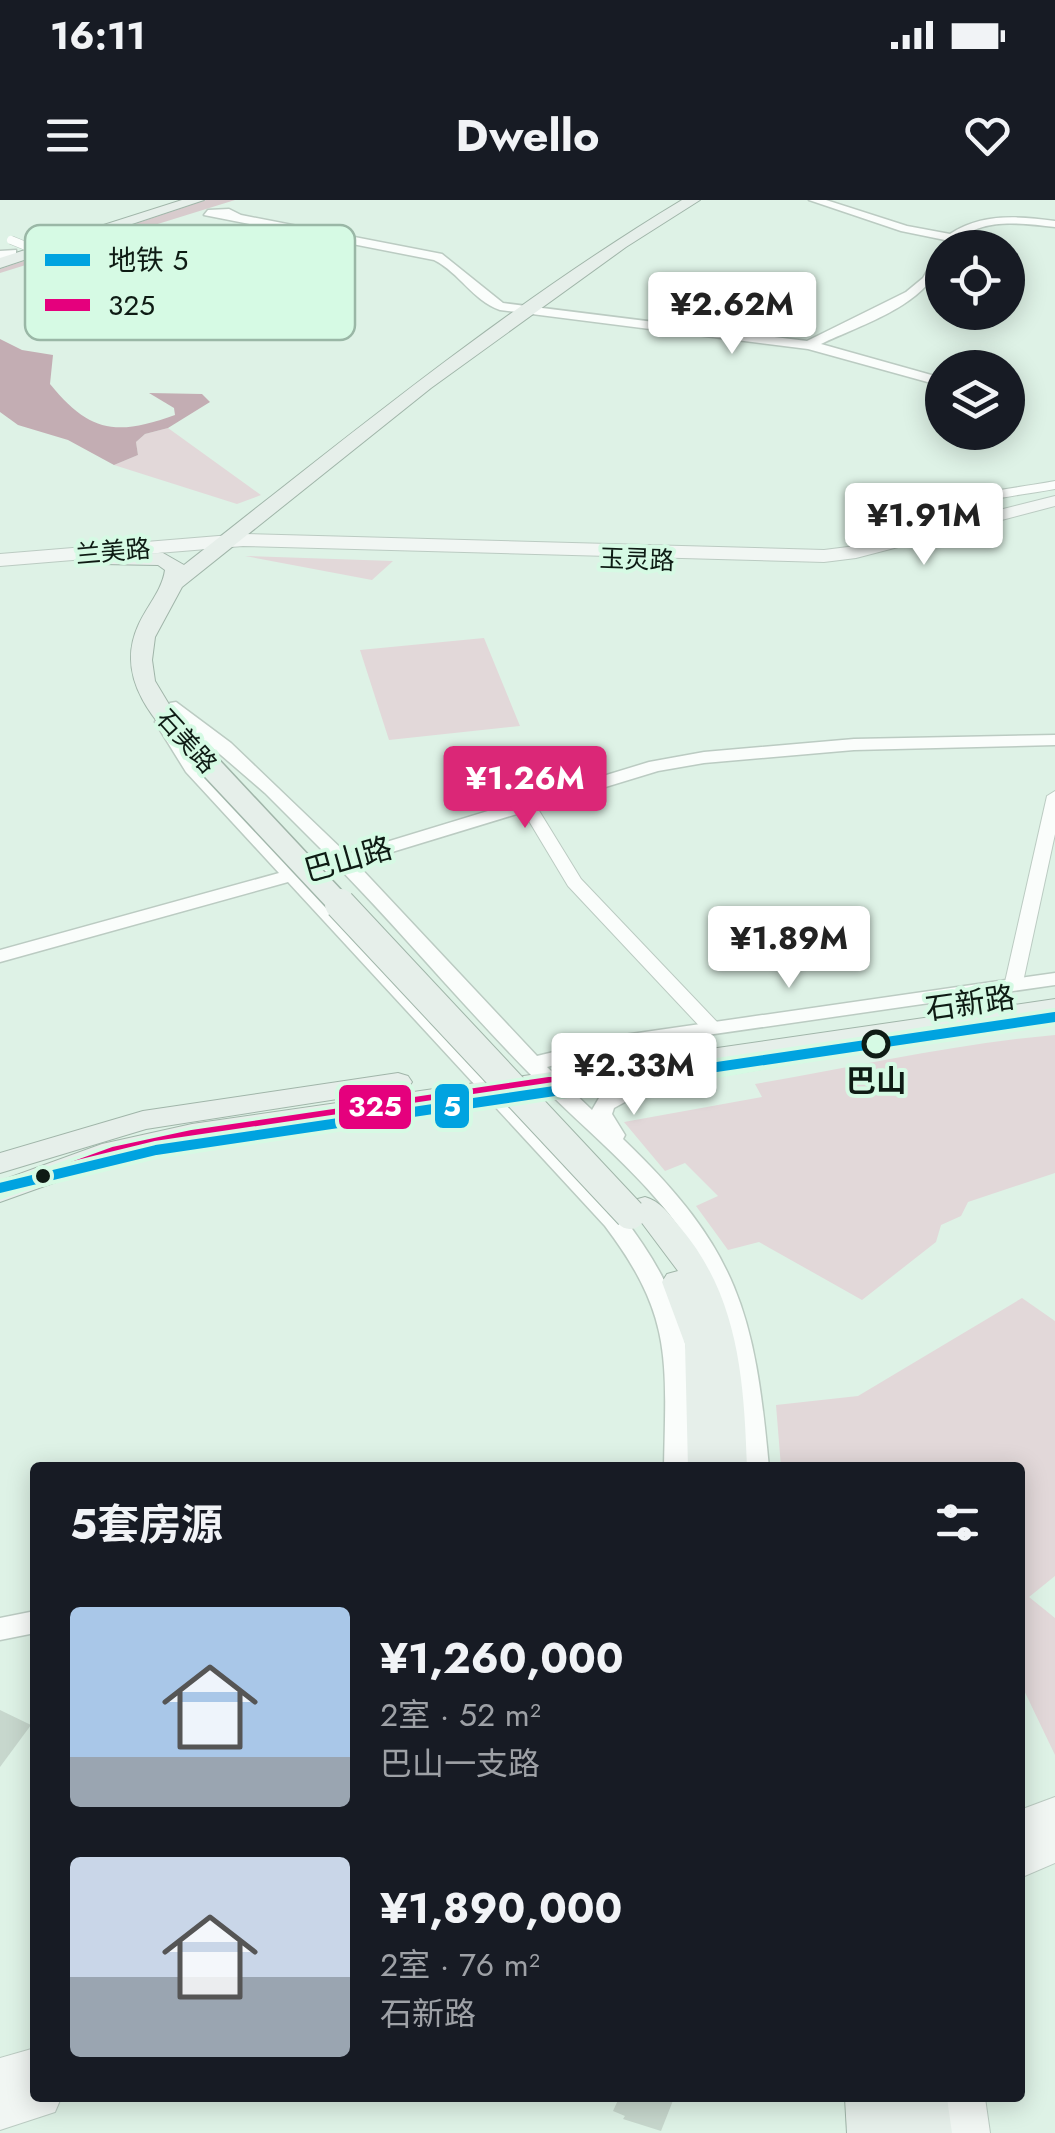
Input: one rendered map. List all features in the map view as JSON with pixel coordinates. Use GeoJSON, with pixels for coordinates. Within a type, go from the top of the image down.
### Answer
{"type":"FeatureCollection","features":[{"type":"Feature","properties":{"kind":"main road"},"geometry":{"type":"LineString","coordinates":[[100,225],[176,200]]}},
{"type":"Feature","properties":{"kind":"main road"},"geometry":{"type":"LineString","coordinates":[[112,225],[197,200]]}},
{"type":"Feature","properties":{"kind":"main road","name":"石美路"},"geometry":{"type":"LineString","coordinates":[[535,312],[620,244],[693,200]]}},
{"type":"Feature","properties":{"kind":"main road","name":"石美路"},"geometry":{"type":"LineString","coordinates":[[637,1210],[142,682],[144,638],[150,618],[174,584],[228,545],[425,384],[712,200]]}},
{"type":"Feature","properties":{"kind":"main road","name":"玉灵路"},"geometry":{"type":"LineString","coordinates":[[786,561],[887,544],[1055,501]]}},
{"type":"Feature","properties":{"kind":"main road","name":"玉灵路"},"geometry":{"type":"LineString","coordinates":[[228,545],[786,561],[859,558],[1055,509]]}},
{"type":"Feature","properties":{"kind":"main road"},"geometry":{"type":"LineString","coordinates":[[1022,517],[1055,518]]}},
{"type":"Feature","properties":{"kind":"main road","name":"石美路"},"geometry":{"type":"LineString","coordinates":[[166,709],[162,637],[184,591],[228,545]]}},
{"type":"Feature","properties":{"kind":"main road","name":"兰美路"},"geometry":{"type":"LineString","coordinates":[[0,562],[102,558],[228,545]]}},
{"type":"Feature","properties":{"kind":"main road","name":"兰美路"},"geometry":{"type":"LineString","coordinates":[[0,562],[228,545]]}},
{"type":"Feature","properties":{"kind":"main road"},"geometry":{"type":"LineString","coordinates":[[102,558],[163,559],[176,568],[174,584]]}},
{"type":"Feature","properties":{"kind":"main road","name":"石新路"},"geometry":{"type":"LineString","coordinates":[[541,1073],[1055,993]]}},
{"type":"Feature","properties":{"kind":"main road","name":"石新路"},"geometry":{"type":"LineString","coordinates":[[0,1163],[72,1138],[143,1120],[1055,1007]]}},
{"type":"Feature","properties":{"kind":"main road","name":"石新路"},"geometry":{"type":"LineString","coordinates":[[0,1192],[70,1165],[151,1142],[484,1080]]}},
{"type":"Feature","properties":{"kind":"main road"},"geometry":{"type":"LineString","coordinates":[[637,1210],[694,1317],[704,1377],[704,1462]]}},
{"type":"Feature","properties":{"kind":"main road"},"geometry":{"type":"LineString","coordinates":[[637,1210],[687,1258],[715,1316],[727,1376],[730,1462]]}},
{"type":"Feature","properties":{"kind":"main road"},"geometry":{"type":"LineString","coordinates":[[1025,1825],[1055,1813]]}},
{"type":"Feature","properties":{"kind":"main road"},"geometry":{"type":"LineString","coordinates":[[1025,1859],[1055,1846]]}},
{"type":"Feature","properties":{"kind":"main road"},"geometry":{"type":"LineString","coordinates":[[0,2078],[30,2069]]}},
{"type":"Feature","properties":{"kind":"main road"},"geometry":{"type":"LineString","coordinates":[[0,2110],[30,2101]]}},
{"type":"Feature","properties":{"kind":"main road"},"geometry":{"type":"LineString","coordinates":[[868,2102],[870,2133]]}},
{"type":"Feature","properties":{"kind":"main road"},"geometry":{"type":"LineString","coordinates":[[887,2102],[892,2133]]}},
{"type":"Feature","properties":{"kind":"main road"},"geometry":{"type":"LineString","coordinates":[[926,2102],[930,2133]]}},
{"type":"Feature","properties":{"kind":"main road"},"geometry":{"type":"LineString","coordinates":[[965,2102],[969,2133]]}},
{"type":"Feature","properties":{"kind":"street"},"geometry":{"type":"LineString","coordinates":[[815,200],[925,237]]}},
{"type":"Feature","properties":{"kind":"street"},"geometry":{"type":"LineString","coordinates":[[238,218],[274,225]]}},
{"type":"Feature","properties":{"kind":"street"},"geometry":{"type":"LineString","coordinates":[[974,230],[990,221],[1055,224]]}},
{"type":"Feature","properties":{"kind":"street"},"geometry":{"type":"LineString","coordinates":[[355,241],[438,257],[458,267],[478,296],[535,312],[810,345],[925,377]]}},
{"type":"Feature","properties":{"kind":"street"},"geometry":{"type":"LineString","coordinates":[[810,345],[910,295],[925,282]]}},
{"type":"Feature","properties":{"kind":"street"},"geometry":{"type":"LineString","coordinates":[[887,544],[914,519],[1055,485]]}},
{"type":"Feature","properties":{"kind":"street"},"geometry":{"type":"LineString","coordinates":[[166,709],[240,756],[541,1073],[636,1166],[696,1234],[728,1294],[748,1378],[755,1462]]}},
{"type":"Feature","properties":{"kind":"street"},"geometry":{"type":"LineString","coordinates":[[166,709],[192,768],[613,1220],[648,1268],[668,1310],[676,1352],[677,1462]]}},
{"type":"Feature","properties":{"kind":"street","name":"巴山路"},"geometry":{"type":"LineString","coordinates":[[0,956],[655,766],[749,750],[1055,736]]}},
{"type":"Feature","properties":{"kind":"street"},"geometry":{"type":"LineString","coordinates":[[1014,982],[1055,796]]}},
{"type":"Feature","properties":{"kind":"street"},"geometry":{"type":"LineString","coordinates":[[525,801],[574,882],[712,1028]]}},
{"type":"Feature","properties":{"kind":"street"},"geometry":{"type":"LineString","coordinates":[[541,1073],[624,1041],[1055,979]]}},
{"type":"Feature","properties":{"kind":"street"},"geometry":{"type":"LineString","coordinates":[[636,1166],[604,1121],[602,1108],[614,1096],[662,1080],[926,1034],[1055,1018]]}},
{"type":"Feature","properties":{"kind":"street"},"geometry":{"type":"LineString","coordinates":[[541,1073],[662,1080]]}},
{"type":"Feature","properties":{"kind":"street"},"geometry":{"type":"LineString","coordinates":[[0,1629],[30,1623]]}},
{"type":"Feature","properties":{"kind":"shaded area"},"geometry":{"type":"Polygon","coordinates":[[[206,200],[235,200],[155,225],[131,225],[206,200]]]}},
{"type":"Feature","properties":{"kind":"shaded area"},"geometry":{"type":"Polygon","coordinates":[[[25,261],[25,265],[0,273],[0,269],[25,261]]]}},
{"type":"Feature","properties":{"kind":"shaded area"},"geometry":{"type":"Polygon","coordinates":[[[0,339],[22,350],[53,355],[50,384],[78,412],[106,426],[137,426],[175,415],[174,408],[149,393],[202,394],[210,402],[168,428],[145,434],[136,442],[138,455],[114,465],[68,440],[18,425],[0,412],[0,339]]]}},
{"type":"Feature","properties":{"kind":"shaded area"},"geometry":{"type":"Polygon","coordinates":[[[168,428],[261,495],[237,504],[114,465],[138,455],[136,442],[145,434],[168,428]]]}},
{"type":"Feature","properties":{"kind":"shaded area"},"geometry":{"type":"Polygon","coordinates":[[[245,556],[393,561],[372,580],[245,556]]]}},
{"type":"Feature","properties":{"kind":"shaded area"},"geometry":{"type":"Polygon","coordinates":[[[484,638],[520,726],[389,740],[360,650],[484,638]]]}},
{"type":"Feature","properties":{"kind":"shaded area"},"geometry":{"type":"Polygon","coordinates":[[[1055,1035],[1055,1173],[968,1202],[961,1216],[941,1225],[936,1242],[862,1300],[759,1242],[728,1250],[696,1206],[718,1196],[685,1163],[665,1171],[624,1122],[762,1097],[755,1084],[942,1050],[1055,1035]]]}},
{"type":"Feature","properties":{"kind":"shaded area"},"geometry":{"type":"Polygon","coordinates":[[[1022,1298],[1055,1321],[1055,1576],[1029,1597],[1055,1618],[1055,1755],[1025,1692],[1025,1462],[781,1462],[776,1405],[858,1396],[1022,1298]]]}},
{"type":"Feature","properties":{"kind":"building"},"geometry":{"type":"Polygon","coordinates":[[[0,1710],[30,1726],[0,1767],[0,1710]]]}},
{"type":"Feature","properties":{"kind":"building"},"geometry":{"type":"Polygon","coordinates":[[[617,2102],[672,2102],[661,2131],[623,2119],[625,2116],[613,2111],[617,2102]]]}},
{"type":"Feature","properties":{"kind":"metro line","name":"5"},"geometry":{"type":"LineString","coordinates":[[0,1188],[156,1150],[1055,1017]]}},
{"type":"Feature","properties":{"kind":"transit line","name":"325"},"geometry":{"type":"LineString","coordinates":[[0,1192],[113,1151],[192,1134],[549,1081],[662,1080],[927,1034],[1055,1018]]}},
{"type":"Feature","properties":{"kind":"place","name":"巴山"},"geometry":{"type":"Point","coordinates":[876,1044]}}]}
